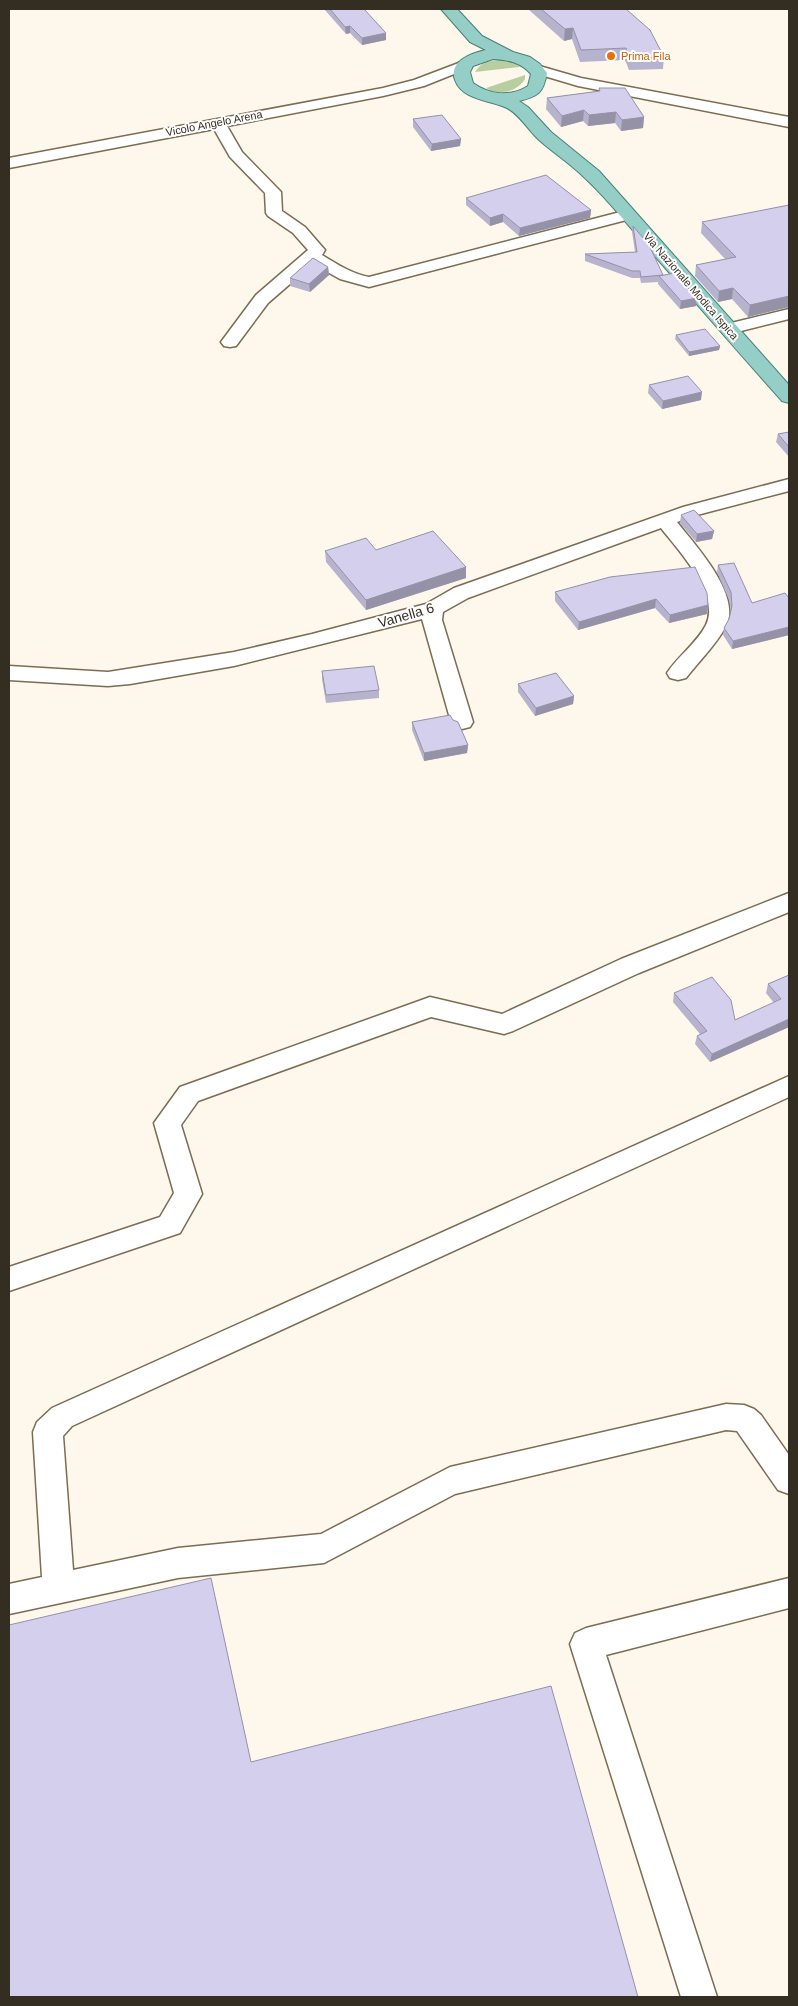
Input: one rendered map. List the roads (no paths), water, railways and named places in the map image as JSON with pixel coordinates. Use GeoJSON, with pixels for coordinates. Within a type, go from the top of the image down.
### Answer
{"type":"FeatureCollection","features":[{"type":"Feature","properties":{"kind":"main road"},"geometry":{"type":"LineString","coordinates":[[438,9],[468,48],[461,75],[462,80],[468,87],[481,94],[513,105],[522,111],[546,136],[593,175]]}},
{"type":"Feature","properties":{"kind":"main road"},"geometry":{"type":"LineString","coordinates":[[449,9],[476,39],[507,55],[524,60],[536,69],[540,79],[532,102],[593,175]]}},
{"type":"Feature","properties":{"kind":"main road"},"geometry":{"type":"LineString","coordinates":[[465,64],[481,56],[507,55]]}},
{"type":"Feature","properties":{"kind":"main road"},"geometry":{"type":"LineString","coordinates":[[492,97],[511,98],[535,89]]}},
{"type":"Feature","properties":{"kind":"main road","name":"Via Nazionale Modica Ispica"},"geometry":{"type":"LineString","coordinates":[[593,175],[789,398]]}},
{"type":"Feature","properties":{"kind":"street"},"geometry":{"type":"LineString","coordinates":[[419,83],[465,64]]}},
{"type":"Feature","properties":{"kind":"street"},"geometry":{"type":"LineString","coordinates":[[536,69],[578,82],[789,122]]}},
{"type":"Feature","properties":{"kind":"street"},"geometry":{"type":"LineString","coordinates":[[419,83],[438,82],[468,87]]}},
{"type":"Feature","properties":{"kind":"street"},"geometry":{"type":"LineString","coordinates":[[535,89],[578,82]]}},
{"type":"Feature","properties":{"kind":"street","name":"Vicolo Angelo Arena"},"geometry":{"type":"LineString","coordinates":[[9,163],[383,92],[419,83]]}},
{"type":"Feature","properties":{"kind":"street"},"geometry":{"type":"LineString","coordinates":[[218,123],[236,154],[273,192],[274,213],[299,230],[317,250],[262,299],[230,342]]}},
{"type":"Feature","properties":{"kind":"street"},"geometry":{"type":"LineString","coordinates":[[312,256],[342,274],[356,280],[369,282],[628,215]]}},
{"type":"Feature","properties":{"kind":"street"},"geometry":{"type":"LineString","coordinates":[[729,329],[789,314]]}},
{"type":"Feature","properties":{"kind":"street","name":"Vanella 6"},"geometry":{"type":"LineString","coordinates":[[9,673],[108,679],[130,678],[234,659],[433,609],[461,593],[690,511],[789,485]]}},
{"type":"Feature","properties":{"kind":"street"},"geometry":{"type":"LineString","coordinates":[[665,520],[705,572],[714,591],[720,611],[717,623],[678,672]]}},
{"type":"Feature","properties":{"kind":"street"},"geometry":{"type":"LineString","coordinates":[[433,609],[432,620],[462,722]]}},
{"type":"Feature","properties":{"kind":"street"},"geometry":{"type":"LineString","coordinates":[[9,1279],[170,1225],[188,1194],[167,1123],[189,1094],[430,1007],[504,1024],[630,966],[789,902]]}},
{"type":"Feature","properties":{"kind":"street"},"geometry":{"type":"LineString","coordinates":[[59,1589],[48,1432],[62,1417],[789,1086]]}},
{"type":"Feature","properties":{"kind":"street"},"geometry":{"type":"LineString","coordinates":[[9,1599],[178,1564],[324,1548],[450,1482],[726,1417],[744,1418],[751,1425],[789,1480]]}},
{"type":"Feature","properties":{"kind":"street"},"geometry":{"type":"LineString","coordinates":[[699,1997],[586,1644],[789,1594]]}},
{"type":"Feature","properties":{"kind":"place","name":"Prima Fila"},"geometry":{"type":"Point","coordinates":[611,56]}}]}
